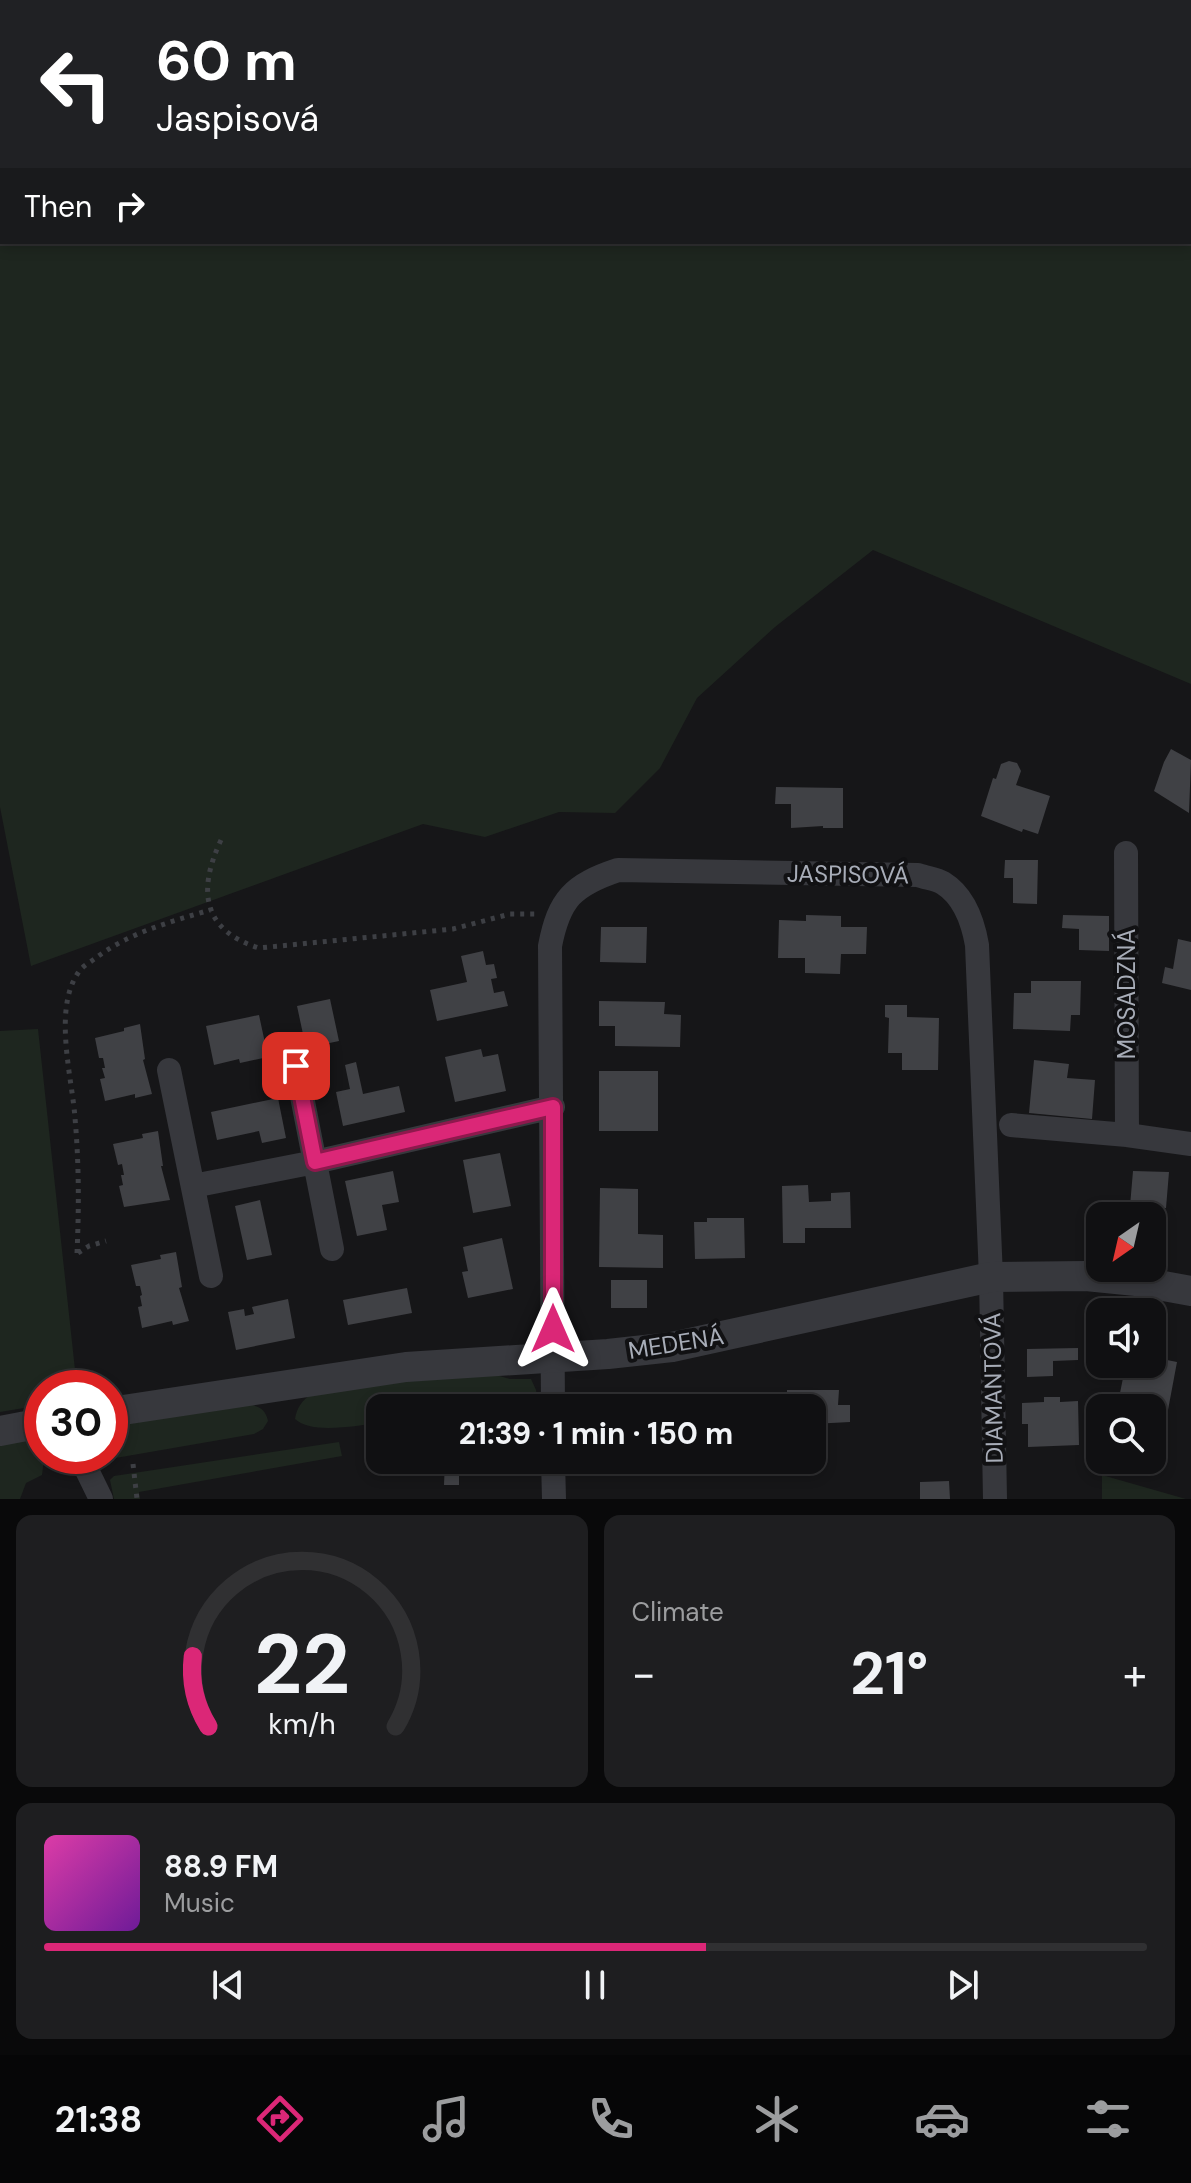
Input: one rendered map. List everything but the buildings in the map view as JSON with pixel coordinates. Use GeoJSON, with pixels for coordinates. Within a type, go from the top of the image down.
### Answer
{"type":"FeatureCollection","features":[{"type":"Feature","properties":{"kind":"street","name":"MOSADZNÁ"},"geometry":{"type":"LineString","coordinates":[[1126,853],[1127,1135]]}},
{"type":"Feature","properties":{"kind":"street","name":"JASPISOVÁ"},"geometry":{"type":"LineString","coordinates":[[556,917],[569,895],[589,880],[618,870],[918,875],[944,884],[963,903],[973,923],[977,945],[991,1277]]}},
{"type":"Feature","properties":{"kind":"street"},"geometry":{"type":"LineString","coordinates":[[553,1394],[550,946],[556,917]]}},
{"type":"Feature","properties":{"kind":"street"},"geometry":{"type":"LineString","coordinates":[[296,1066],[332,1249]]}},
{"type":"Feature","properties":{"kind":"street"},"geometry":{"type":"LineString","coordinates":[[169,1070],[211,1276]]}},
{"type":"Feature","properties":{"kind":"street"},"geometry":{"type":"LineString","coordinates":[[193,1186],[315,1162],[553,1107]]}},
{"type":"Feature","properties":{"kind":"street"},"geometry":{"type":"LineString","coordinates":[[1011,1125],[1191,1144]]}},
{"type":"Feature","properties":{"kind":"street","name":"MEDENÁ"},"geometry":{"type":"LineString","coordinates":[[128,1409],[406,1367],[672,1347],[991,1277],[1086,1276],[1191,1291]]}},
{"type":"Feature","properties":{"kind":"street","name":"DIAMANTOVÁ"},"geometry":{"type":"LineString","coordinates":[[991,1277],[995,1499]]}},
{"type":"Feature","properties":{"kind":"street"},"geometry":{"type":"LineString","coordinates":[[0,1431],[24,1426]]}},
{"type":"Feature","properties":{"kind":"street"},"geometry":{"type":"LineString","coordinates":[[89,1474],[101,1499]]}},
{"type":"Feature","properties":{"kind":"street"},"geometry":{"type":"LineString","coordinates":[[553,1474],[554,1499]]}},
{"type":"Feature","properties":{"kind":"path"},"geometry":{"type":"LineString","coordinates":[[221,840],[212,860],[206,889],[210,910],[225,931],[241,942],[259,948],[453,929],[510,914],[556,917]]}},
{"type":"Feature","properties":{"kind":"path"},"geometry":{"type":"LineString","coordinates":[[106,1241],[77,1253],[75,1116],[66,1055],[71,987],[79,971],[113,946],[154,927],[210,910]]}},
{"type":"Feature","properties":{"kind":"path"},"geometry":{"type":"LineString","coordinates":[[133,1464],[137,1499]]}},
{"type":"Feature","properties":{"kind":"shaded area"},"geometry":{"type":"Polygon","coordinates":[[[0,244],[1191,244],[1191,684],[873,550],[775,627],[697,698],[660,768],[615,813],[559,812],[485,837],[423,824],[31,966],[0,807],[0,244]]]}},
{"type":"Feature","properties":{"kind":"shaded area"},"geometry":{"type":"Polygon","coordinates":[[[38,1029],[75,1370],[24,1370],[24,1408],[0,1412],[0,1031],[38,1029]]]}},
{"type":"Feature","properties":{"kind":"shaded area"},"geometry":{"type":"Polygon","coordinates":[[[496,1375],[531,1379],[537,1394],[366,1394],[366,1425],[324,1428],[312,1427],[295,1419],[300,1405],[311,1394],[416,1380],[496,1375]]]}},
{"type":"Feature","properties":{"kind":"shaded area"},"geometry":{"type":"Polygon","coordinates":[[[244,1403],[260,1408],[268,1421],[263,1429],[254,1434],[128,1456],[128,1421],[244,1403]]]}},
{"type":"Feature","properties":{"kind":"shaded area"},"geometry":{"type":"Polygon","coordinates":[[[24,1440],[24,1474],[42,1474],[26,1483],[20,1499],[0,1499],[0,1444],[24,1440]]]}},
{"type":"Feature","properties":{"kind":"shaded area"},"geometry":{"type":"Polygon","coordinates":[[[339,1442],[342,1456],[139,1492],[140,1499],[114,1499],[110,1480],[114,1476],[339,1442]]]}},
{"type":"Feature","properties":{"kind":"shaded area"},"geometry":{"type":"Polygon","coordinates":[[[1102,1475],[1186,1499],[1102,1499],[1102,1475]]]}},
{"type":"Feature","properties":{"kind":"route"},"geometry":{"type":"LineString","coordinates":[[296,1066],[315,1162],[553,1107],[553,1329]]}}]}
